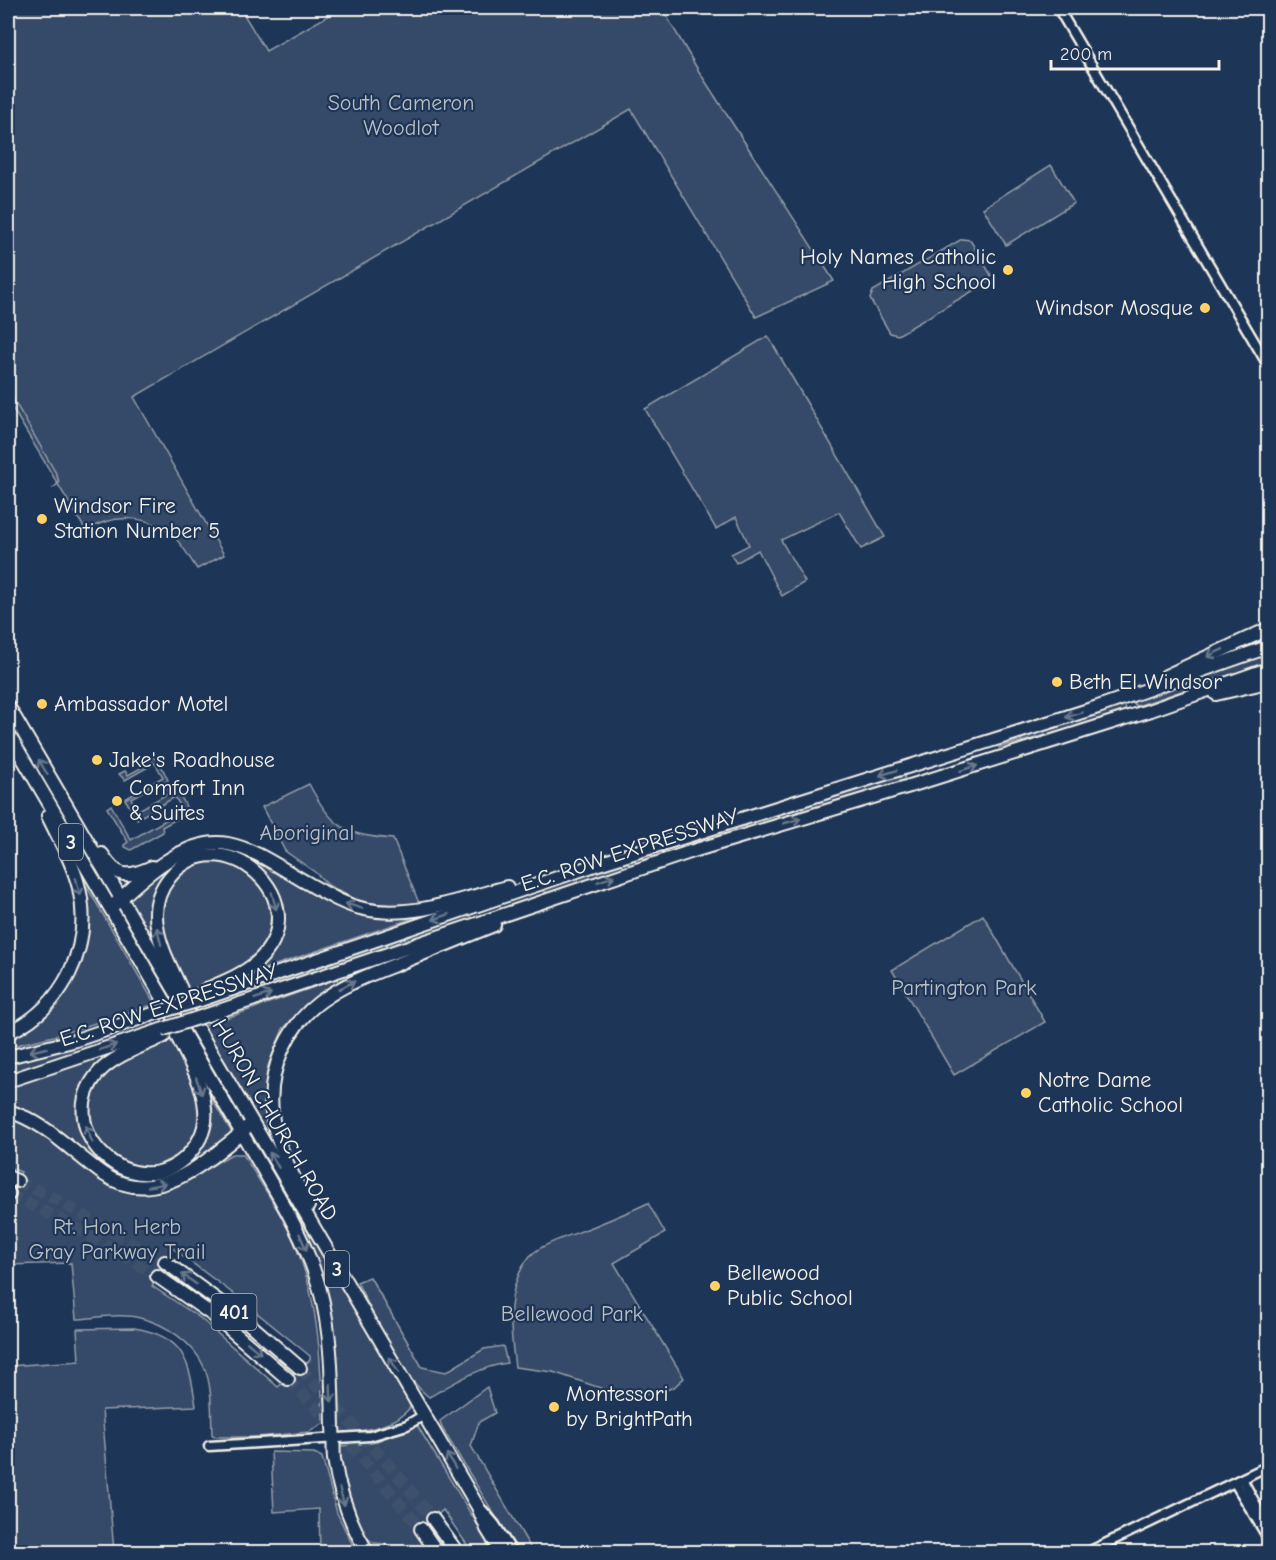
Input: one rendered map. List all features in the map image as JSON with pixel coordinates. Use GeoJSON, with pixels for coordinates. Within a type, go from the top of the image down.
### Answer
{"type":"FeatureCollection","features":[{"type":"Feature","properties":{"kind":"highway"},"geometry":{"type":"LineString","coordinates":[[1098,707],[1269,629]]}},
{"type":"Feature","properties":{"kind":"highway","name":"E.C. ROW EXPRESSWAY"},"geometry":{"type":"LineString","coordinates":[[8,1057],[73,1041],[595,865],[1098,707],[1269,648]]}},
{"type":"Feature","properties":{"kind":"highway","name":"E.C. ROW EXPRESSWAY"},"geometry":{"type":"LineString","coordinates":[[8,1081],[163,1033],[194,1026],[207,1015],[693,850],[913,785],[1151,710],[1269,669]]}},
{"type":"Feature","properties":{"kind":"highway"},"geometry":{"type":"LineString","coordinates":[[1151,710],[1269,682]]}},
{"type":"Feature","properties":{"kind":"highway","name":"HURON CHURCH ROAD"},"geometry":{"type":"LineString","coordinates":[[8,706],[478,1507]]}},
{"type":"Feature","properties":{"kind":"highway","name":"HURON CHURCH ROAD"},"geometry":{"type":"LineString","coordinates":[[8,733],[299,1233],[321,1292],[328,1337],[334,1459],[341,1495],[355,1531],[367,1552]]}},
{"type":"Feature","properties":{"kind":"highway"},"geometry":{"type":"LineString","coordinates":[[8,1033],[33,1018],[57,994],[76,961],[82,930],[82,910],[78,886],[32,775]]}},
{"type":"Feature","properties":{"kind":"highway"},"geometry":{"type":"LineString","coordinates":[[72,817],[89,833],[111,867],[120,873],[137,874],[170,859]]}},
{"type":"Feature","properties":{"kind":"highway"},"geometry":{"type":"LineString","coordinates":[[110,908],[170,859],[182,851],[202,844],[230,844],[251,852],[345,903],[365,909],[389,911],[431,907],[595,865]]}},
{"type":"Feature","properties":{"kind":"highway"},"geometry":{"type":"LineString","coordinates":[[194,1026],[185,997],[162,947],[156,908],[166,882],[184,865],[207,857],[233,858],[256,871],[268,885],[277,909],[276,928],[270,946],[254,964],[198,997]]}},
{"type":"Feature","properties":{"kind":"highway"},"geometry":{"type":"LineString","coordinates":[[318,1235],[309,1206],[280,1145],[272,1110],[272,1088],[276,1065],[285,1042],[300,1021],[322,1000],[351,983],[544,905],[579,888]]}},
{"type":"Feature","properties":{"kind":"highway"},"geometry":{"type":"LineString","coordinates":[[160,993],[201,1088],[205,1105],[205,1120],[197,1143],[180,1161],[159,1171],[143,1173],[129,1171],[113,1164],[94,1146],[84,1121],[85,1101],[95,1078],[111,1063],[163,1033]]}},
{"type":"Feature","properties":{"kind":"highway"},"geometry":{"type":"LineString","coordinates":[[8,1111],[38,1124],[105,1175],[131,1185],[154,1186],[169,1182],[190,1173],[235,1147],[248,1149],[254,1154]]}},
{"type":"Feature","properties":{"kind":"highway"},"geometry":{"type":"LineString","coordinates":[[210,1160],[242,1133],[251,1122]]}},
{"type":"Feature","properties":{"kind":"highway","name":"401"},"geometry":{"type":"LineString","coordinates":[[165,1262],[229,1308],[300,1368]]}},
{"type":"Feature","properties":{"kind":"highway","name":"401"},"geometry":{"type":"LineString","coordinates":[[157,1276],[217,1318],[288,1378]]}},
{"type":"Feature","properties":{"kind":"highway"},"geometry":{"type":"LineString","coordinates":[[478,1507],[487,1529],[501,1552]]}},
{"type":"Feature","properties":{"kind":"highway"},"geometry":{"type":"LineString","coordinates":[[433,1519],[457,1552]]}},
{"type":"Feature","properties":{"kind":"highway"},"geometry":{"type":"LineString","coordinates":[[421,1530],[437,1552]]}},
{"type":"Feature","properties":{"kind":"main road","name":"HURON CHURCH ROAD"},"geometry":{"type":"LineString","coordinates":[[478,1507],[495,1525],[511,1552]]}},
{"type":"Feature","properties":{"kind":"street"},"geometry":{"type":"LineString","coordinates":[[1058,8],[1269,365]]}},
{"type":"Feature","properties":{"kind":"street"},"geometry":{"type":"LineString","coordinates":[[209,1446],[333,1440],[382,1433],[407,1425],[424,1415]]}},
{"type":"Feature","properties":{"kind":"street"},"geometry":{"type":"LineString","coordinates":[[1088,1552],[1269,1466]]}},
{"type":"Feature","properties":{"kind":"street"},"geometry":{"type":"LineString","coordinates":[[1239,1481],[1269,1527]]}},
{"type":"Feature","properties":{"kind":"street"},"geometry":{"type":"LineString","coordinates":[[1239,1481],[1269,1539]]}},
{"type":"Feature","properties":{"kind":"green space","name":"South Cameron Woodlot"},"geometry":{"type":"Polygon","coordinates":[[[8,8],[240,8],[266,51],[335,12],[333,8],[662,8],[698,70],[834,281],[756,317],[631,109],[134,397],[224,555],[197,569],[171,534],[151,523],[118,519],[106,521],[86,531],[8,401],[8,8]]]}},
{"type":"Feature","properties":{"kind":"green space"},"geometry":{"type":"Polygon","coordinates":[[[1051,165],[1074,203],[1006,245],[983,208],[1051,165]]]}},
{"type":"Feature","properties":{"kind":"green space"},"geometry":{"type":"Polygon","coordinates":[[[962,239],[970,240],[991,275],[988,282],[898,335],[890,333],[870,299],[873,291],[962,239]]]}},
{"type":"Feature","properties":{"kind":"green space"},"geometry":{"type":"Polygon","coordinates":[[[768,336],[885,537],[861,549],[839,512],[781,540],[805,582],[782,596],[758,550],[736,563],[731,554],[749,545],[736,517],[716,529],[645,409],[768,336]]]}},
{"type":"Feature","properties":{"kind":"green space"},"geometry":{"type":"Polygon","coordinates":[[[1268,652],[1268,662],[1137,706],[1132,703],[1134,698],[1268,652]]]}},
{"type":"Feature","properties":{"kind":"green space"},"geometry":{"type":"Polygon","coordinates":[[[1124,701],[1126,710],[1069,729],[998,748],[1124,701]]]}},
{"type":"Feature","properties":{"kind":"green space"},"geometry":{"type":"Polygon","coordinates":[[[149,756],[158,759],[168,780],[163,784],[161,781],[131,798],[137,811],[169,793],[167,789],[172,788],[183,801],[188,816],[185,819],[182,816],[162,827],[163,832],[131,850],[125,847],[124,845],[128,842],[107,808],[111,805],[131,840],[183,810],[175,797],[137,819],[125,799],[163,777],[155,763],[125,780],[119,774],[125,771],[128,775],[152,762],[149,756]]]}},
{"type":"Feature","properties":{"kind":"green space"},"geometry":{"type":"Polygon","coordinates":[[[904,775],[905,780],[747,828],[742,824],[795,805],[904,775]]]}},
{"type":"Feature","properties":{"kind":"green space","name":"Aboriginal"},"geometry":{"type":"Polygon","coordinates":[[[309,784],[325,810],[341,826],[362,835],[393,839],[419,903],[383,906],[354,899],[328,885],[316,873],[285,851],[262,807],[309,784]]]}},
{"type":"Feature","properties":{"kind":"green space"},"geometry":{"type":"Polygon","coordinates":[[[732,823],[736,828],[733,833],[550,893],[545,892],[544,889],[732,823]]]}},
{"type":"Feature","properties":{"kind":"green space"},"geometry":{"type":"Polygon","coordinates":[[[208,847],[244,852],[338,904],[434,911],[249,974],[280,919],[253,864],[196,855],[174,865],[157,885],[151,905],[152,929],[156,943],[128,897],[172,861],[208,847]]]}},
{"type":"Feature","properties":{"kind":"green space"},"geometry":{"type":"Polygon","coordinates":[[[216,859],[246,869],[267,896],[271,914],[269,934],[250,960],[224,976],[188,991],[166,944],[158,917],[162,895],[184,868],[216,859]]]}},
{"type":"Feature","properties":{"kind":"green space"},"geometry":{"type":"Polygon","coordinates":[[[72,861],[155,1004],[58,1035],[8,1047],[8,1036],[34,1023],[83,944],[72,861]]]}},
{"type":"Feature","properties":{"kind":"green space"},"geometry":{"type":"Polygon","coordinates":[[[468,911],[472,919],[210,1009],[206,1002],[468,911]]]}},
{"type":"Feature","properties":{"kind":"green space","name":"Partington Park"},"geometry":{"type":"Polygon","coordinates":[[[983,915],[1045,1022],[954,1075],[892,970],[983,915]]]}},
{"type":"Feature","properties":{"kind":"green space"},"geometry":{"type":"Polygon","coordinates":[[[337,979],[339,984],[307,1004],[283,1029],[268,1066],[265,1103],[279,1154],[204,1026],[337,979]]]}},
{"type":"Feature","properties":{"kind":"green space"},"geometry":{"type":"Polygon","coordinates":[[[150,1020],[155,1025],[8,1076],[8,1061],[150,1020]]]}},
{"type":"Feature","properties":{"kind":"green space"},"geometry":{"type":"Polygon","coordinates":[[[171,1037],[195,1087],[201,1109],[197,1128],[189,1143],[177,1156],[156,1166],[138,1167],[118,1161],[104,1153],[88,1121],[88,1099],[109,1068],[130,1055],[171,1037]]]}},
{"type":"Feature","properties":{"kind":"green space"},"geometry":{"type":"Polygon","coordinates":[[[109,1052],[112,1056],[99,1063],[84,1083],[79,1098],[79,1114],[88,1144],[98,1157],[111,1167],[131,1174],[149,1176],[194,1153],[204,1086],[231,1131],[231,1135],[176,1172],[147,1180],[130,1179],[111,1174],[8,1107],[8,1087],[109,1052]]]}},
{"type":"Feature","properties":{"kind":"green space","name":"Rt. Hon. Herb Gray Parkway Trail"},"geometry":{"type":"Polygon","coordinates":[[[8,1117],[31,1126],[54,1141],[74,1160],[108,1183],[190,1178],[232,1154],[243,1154],[283,1219],[294,1242],[309,1286],[317,1331],[323,1424],[309,1432],[258,1437],[212,1435],[211,1400],[207,1375],[199,1358],[186,1342],[159,1324],[140,1318],[117,1316],[76,1319],[71,1263],[8,1265],[8,1196],[21,1172],[8,1167],[8,1117]],[[172,1248],[152,1286],[200,1318],[278,1387],[310,1360],[310,1356],[235,1295],[172,1248]]]}},
{"type":"Feature","properties":{"kind":"green space","name":"Bellewood Park"},"geometry":{"type":"Polygon","coordinates":[[[648,1203],[665,1233],[614,1263],[684,1378],[674,1387],[661,1392],[621,1395],[553,1372],[515,1367],[511,1309],[516,1282],[530,1256],[552,1242],[648,1203]]]}},
{"type":"Feature","properties":{"kind":"green space"},"geometry":{"type":"Polygon","coordinates":[[[300,1218],[409,1402],[410,1408],[389,1423],[347,1433],[339,1429],[334,1349],[298,1219],[300,1218]]]}},
{"type":"Feature","properties":{"kind":"green space"},"geometry":{"type":"Polygon","coordinates":[[[370,1277],[422,1367],[446,1372],[484,1349],[503,1346],[507,1363],[477,1372],[429,1397],[418,1387],[398,1360],[357,1282],[370,1277]]]}},
{"type":"Feature","properties":{"kind":"green space"},"geometry":{"type":"Polygon","coordinates":[[[134,1328],[164,1337],[174,1344],[187,1364],[196,1406],[102,1410],[114,1552],[8,1552],[8,1366],[79,1361],[77,1329],[134,1328]]]}},
{"type":"Feature","properties":{"kind":"green space"},"geometry":{"type":"Polygon","coordinates":[[[487,1387],[495,1413],[479,1422],[471,1446],[533,1552],[517,1552],[442,1428],[440,1421],[487,1387]]]}},
{"type":"Feature","properties":{"kind":"green space"},"geometry":{"type":"Polygon","coordinates":[[[417,1425],[494,1552],[472,1552],[443,1510],[417,1534],[430,1552],[396,1552],[385,1544],[374,1543],[363,1535],[353,1517],[343,1482],[338,1449],[341,1446],[372,1443],[417,1425]]]}},
{"type":"Feature","properties":{"kind":"green space"},"geometry":{"type":"Polygon","coordinates":[[[271,1452],[314,1453],[322,1457],[337,1513],[356,1552],[320,1552],[319,1509],[274,1512],[271,1452]]]}},
{"type":"Feature","properties":{"kind":"waterway"},"geometry":{"type":"LineString","coordinates":[[8,390],[57,475],[59,483],[53,488]]}},
{"type":"Feature","properties":{"kind":"tunnel"},"geometry":{"type":"LineString","coordinates":[[17,1181],[57,1200],[165,1262]]}},
{"type":"Feature","properties":{"kind":"tunnel"},"geometry":{"type":"LineString","coordinates":[[9,1194],[84,1232],[157,1276]]}},
{"type":"Feature","properties":{"kind":"tunnel"},"geometry":{"type":"LineString","coordinates":[[300,1368],[392,1468],[433,1519]]}},
{"type":"Feature","properties":{"kind":"tunnel"},"geometry":{"type":"LineString","coordinates":[[288,1379],[344,1437],[421,1529]]}},
{"type":"Feature","properties":{"kind":"place","name":"Holy Names Catholic High School"},"geometry":{"type":"Point","coordinates":[1008,270]}},
{"type":"Feature","properties":{"kind":"place","name":"Windsor Mosque"},"geometry":{"type":"Point","coordinates":[1205,308]}},
{"type":"Feature","properties":{"kind":"place","name":"Windsor Fire Station Number 5"},"geometry":{"type":"Point","coordinates":[42,519]}},
{"type":"Feature","properties":{"kind":"place","name":"Beth El Windsor"},"geometry":{"type":"Point","coordinates":[1057,682]}},
{"type":"Feature","properties":{"kind":"place","name":"Ambassador Motel"},"geometry":{"type":"Point","coordinates":[42,704]}},
{"type":"Feature","properties":{"kind":"place","name":"Jake's Roadhouse"},"geometry":{"type":"Point","coordinates":[97,760]}},
{"type":"Feature","properties":{"kind":"place","name":"Comfort Inn & Suites"},"geometry":{"type":"Point","coordinates":[117,801]}},
{"type":"Feature","properties":{"kind":"place","name":"Notre Dame Catholic School"},"geometry":{"type":"Point","coordinates":[1026,1093]}},
{"type":"Feature","properties":{"kind":"place","name":"Bellewood Public School"},"geometry":{"type":"Point","coordinates":[715,1286]}},
{"type":"Feature","properties":{"kind":"place","name":"Montessori by BrightPath"},"geometry":{"type":"Point","coordinates":[554,1407]}}]}
